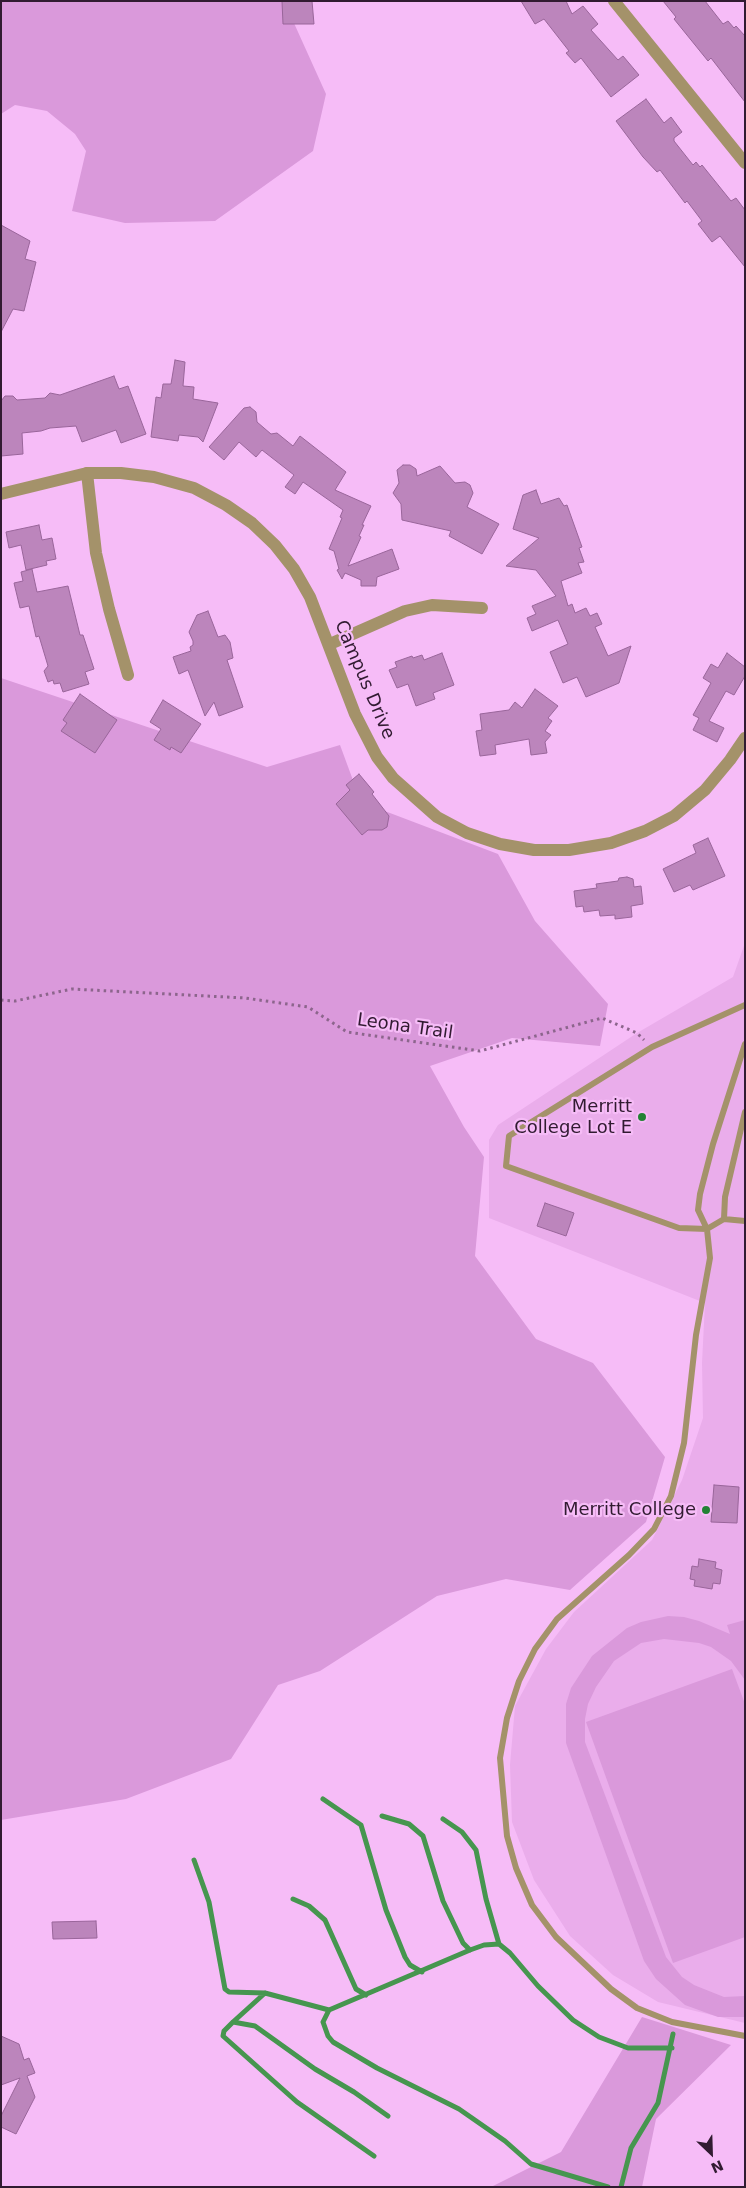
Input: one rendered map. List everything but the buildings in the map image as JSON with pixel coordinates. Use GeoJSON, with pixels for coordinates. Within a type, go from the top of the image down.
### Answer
{"type":"FeatureCollection","features":[{"type":"Feature","properties":{"kind":"street"},"geometry":{"type":"LineString","coordinates":[[614,1],[745,163]]}},
{"type":"Feature","properties":{"kind":"street"},"geometry":{"type":"LineString","coordinates":[[87,473],[96,553],[109,609],[128,675]]}},
{"type":"Feature","properties":{"kind":"street","name":"Campus Drive"},"geometry":{"type":"LineString","coordinates":[[2,491],[87,473],[121,473],[154,477],[194,488],[226,505],[252,523],[275,545],[294,569],[310,597],[365,736],[393,778],[437,817],[467,833],[500,844],[534,850],[569,850],[610,843],[645,831],[674,816],[705,790],[730,760],[745,738]]}},
{"type":"Feature","properties":{"kind":"street"},"geometry":{"type":"LineString","coordinates":[[330,644],[405,611],[432,605],[482,608]]}},
{"type":"Feature","properties":{"kind":"lane"},"geometry":{"type":"LineString","coordinates":[[745,1004],[652,1047],[509,1136],[506,1166],[679,1228],[707,1229],[724,1219],[745,1221]]}},
{"type":"Feature","properties":{"kind":"lane"},"geometry":{"type":"LineString","coordinates":[[745,1044],[713,1144],[700,1194],[698,1210],[707,1229],[710,1258],[696,1335],[684,1443],[671,1496],[654,1529],[629,1556],[557,1619],[535,1649],[520,1681],[507,1718],[500,1758],[507,1836],[516,1868],[532,1905],[556,1937],[611,1989],[637,2008],[672,2022],[745,2036]]}},
{"type":"Feature","properties":{"kind":"lane"},"geometry":{"type":"LineString","coordinates":[[724,1219],[725,1197],[745,1112]]}},
{"type":"Feature","properties":{"kind":"path","name":"Leona Trail"},"geometry":{"type":"LineString","coordinates":[[1,1000],[14,1001],[72,989],[245,998],[308,1007],[346,1032],[480,1051],[602,1018],[637,1033],[652,1047]]}},
{"type":"Feature","properties":{"kind":"shaded area"},"geometry":{"type":"Polygon","coordinates":[[[1,1],[284,1],[326,94],[313,151],[215,221],[125,223],[72,211],[86,151],[75,134],[47,111],[15,105],[1,114],[1,1]]]}},
{"type":"Feature","properties":{"kind":"shaded area"},"geometry":{"type":"Polygon","coordinates":[[[1,678],[267,767],[340,745],[361,802],[498,854],[535,921],[608,1004],[600,1046],[512,1038],[430,1066],[464,1127],[484,1157],[475,1256],[536,1339],[593,1363],[665,1457],[646,1522],[570,1590],[506,1579],[437,1596],[320,1671],[278,1685],[231,1759],[126,1799],[1,1820],[1,678]]]}},
{"type":"Feature","properties":{"kind":"shaded area","name":"Merritt College"},"geometry":{"type":"Polygon","coordinates":[[[745,943],[745,2023],[658,2002],[613,1975],[570,1936],[534,1880],[512,1822],[510,1765],[515,1706],[546,1649],[574,1612],[652,1540],[682,1480],[703,1418],[702,1363],[705,1303],[489,1218],[489,1140],[498,1125],[637,1033],[733,977],[745,943]]]}},
{"type":"Feature","properties":{"kind":"shaded area"},"geometry":{"type":"Polygon","coordinates":[[[668,1616],[684,1617],[699,1621],[730,1634],[727,1625],[745,1620],[745,1680],[731,1661],[711,1647],[699,1643],[664,1639],[641,1643],[614,1661],[596,1687],[588,1704],[585,1719],[585,1742],[666,1957],[682,1977],[694,1985],[724,1997],[745,1996],[745,2017],[718,2017],[685,2005],[656,1979],[644,1961],[566,1743],[566,1704],[571,1688],[592,1656],[627,1628],[641,1622],[668,1616]]]}},
{"type":"Feature","properties":{"kind":"shaded area"},"geometry":{"type":"Polygon","coordinates":[[[732,1669],[745,1704],[745,1937],[673,1963],[586,1722],[732,1669]]]}},
{"type":"Feature","properties":{"kind":"shaded area"},"geometry":{"type":"Polygon","coordinates":[[[642,2017],[731,2045],[656,2119],[642,2187],[491,2187],[561,2152],[642,2017]]]}},
{"type":"Feature","properties":{"kind":"waterway"},"geometry":{"type":"LineString","coordinates":[[323,1799],[361,1825],[386,1910],[405,1957],[410,1965],[422,1972]]}},
{"type":"Feature","properties":{"kind":"waterway"},"geometry":{"type":"LineString","coordinates":[[382,1816],[409,1824],[423,1836],[443,1901],[463,1943],[470,1950]]}},
{"type":"Feature","properties":{"kind":"waterway"},"geometry":{"type":"LineString","coordinates":[[443,1819],[462,1832],[476,1850],[486,1899],[499,1944]]}},
{"type":"Feature","properties":{"kind":"waterway"},"geometry":{"type":"LineString","coordinates":[[194,1860],[209,1902],[225,1989],[229,1992],[265,1993],[329,2010],[470,1950],[484,1945],[499,1944],[510,1953],[538,1986],[573,2020],[599,2037],[628,2048],[672,2048]]}},
{"type":"Feature","properties":{"kind":"waterway"},"geometry":{"type":"LineString","coordinates":[[293,1899],[309,1906],[325,1920],[356,1989],[366,1995]]}},
{"type":"Feature","properties":{"kind":"waterway"},"geometry":{"type":"LineString","coordinates":[[265,1993],[224,2031],[223,2036],[297,2102],[374,2156]]}},
{"type":"Feature","properties":{"kind":"waterway"},"geometry":{"type":"LineString","coordinates":[[329,2010],[323,2022],[328,2036],[333,2042],[377,2068],[459,2109],[505,2141],[531,2164],[608,2187]]}},
{"type":"Feature","properties":{"kind":"waterway"},"geometry":{"type":"LineString","coordinates":[[233,2022],[255,2026],[315,2069],[354,2092],[388,2116]]}},
{"type":"Feature","properties":{"kind":"waterway"},"geometry":{"type":"LineString","coordinates":[[621,2187],[631,2148],[658,2103],[673,2034]]}},
{"type":"Feature","properties":{"kind":"place","name":"Merritt College Lot E"},"geometry":{"type":"Point","coordinates":[642,1117]}},
{"type":"Feature","properties":{"kind":"place","name":"Merritt College"},"geometry":{"type":"Point","coordinates":[706,1510]}}]}
